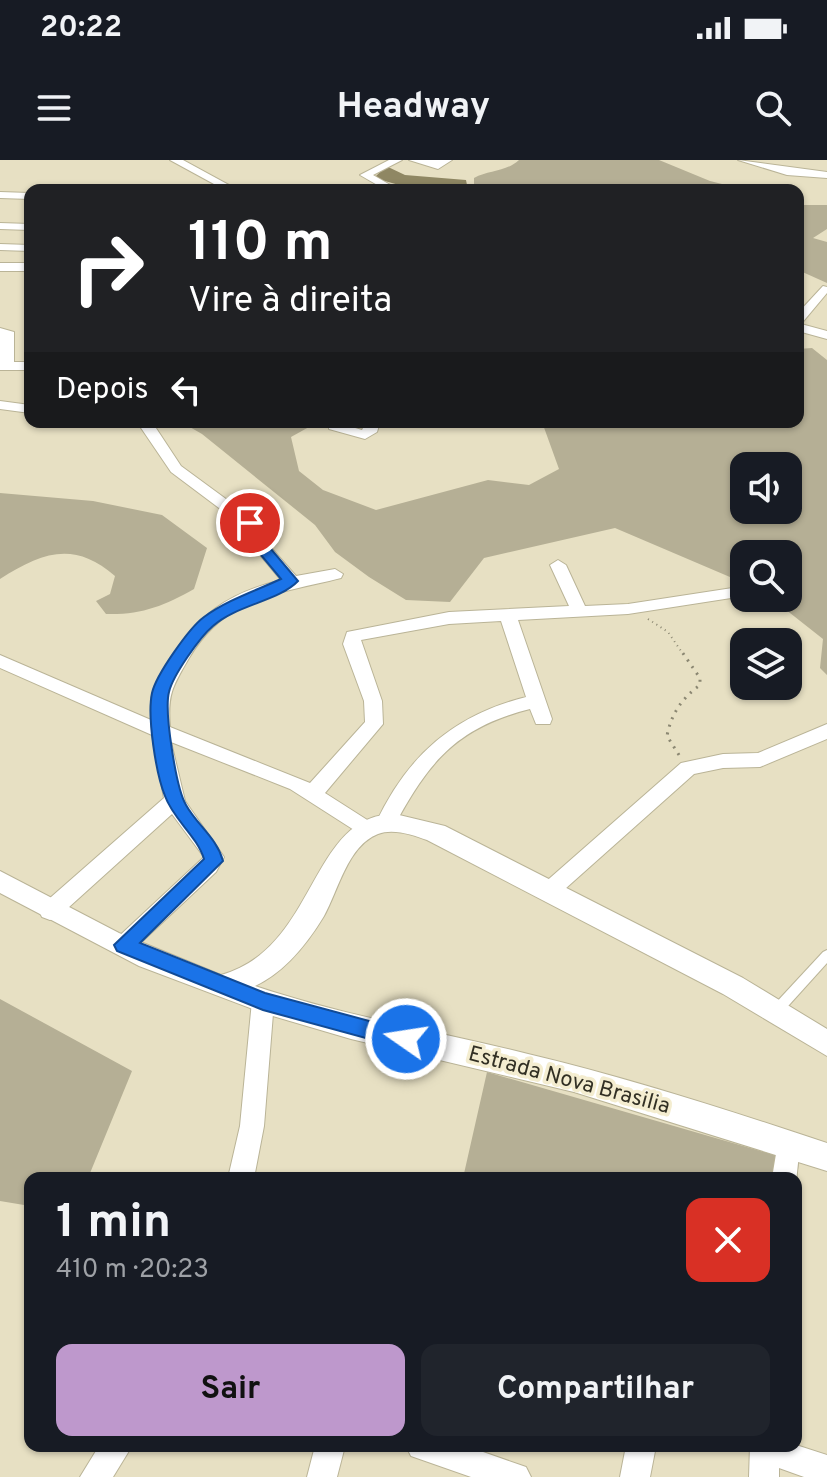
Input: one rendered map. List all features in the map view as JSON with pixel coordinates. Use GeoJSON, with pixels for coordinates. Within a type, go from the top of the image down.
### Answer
{"type":"FeatureCollection","features":[{"type":"Feature","properties":{"kind":"street"},"geometry":{"type":"LineString","coordinates":[[175,160],[221,184]]}},
{"type":"Feature","properties":{"kind":"street"},"geometry":{"type":"LineString","coordinates":[[382,184],[365,175],[397,160]]}},
{"type":"Feature","properties":{"kind":"street"},"geometry":{"type":"LineString","coordinates":[[414,160],[438,166],[447,160]]}},
{"type":"Feature","properties":{"kind":"street"},"geometry":{"type":"LineString","coordinates":[[746,161],[787,172],[827,175]]}},
{"type":"Feature","properties":{"kind":"street"},"geometry":{"type":"LineString","coordinates":[[0,195],[24,196]]}},
{"type":"Feature","properties":{"kind":"street"},"geometry":{"type":"LineString","coordinates":[[0,213],[24,213]]}},
{"type":"Feature","properties":{"kind":"street"},"geometry":{"type":"LineString","coordinates":[[0,226],[24,227]]}},
{"type":"Feature","properties":{"kind":"street"},"geometry":{"type":"LineString","coordinates":[[0,247],[24,248]]}},
{"type":"Feature","properties":{"kind":"street"},"geometry":{"type":"LineString","coordinates":[[0,267],[24,267]]}},
{"type":"Feature","properties":{"kind":"street"},"geometry":{"type":"LineString","coordinates":[[804,316],[823,290]]}},
{"type":"Feature","properties":{"kind":"street"},"geometry":{"type":"LineString","coordinates":[[804,326],[827,335]]}},
{"type":"Feature","properties":{"kind":"street"},"geometry":{"type":"LineString","coordinates":[[4,333],[4,366]]}},
{"type":"Feature","properties":{"kind":"street"},"geometry":{"type":"LineString","coordinates":[[0,405],[24,408]]}},
{"type":"Feature","properties":{"kind":"street"},"geometry":{"type":"LineString","coordinates":[[149,428],[160,451],[178,471],[254,527],[258,543],[291,581]]}},
{"type":"Feature","properties":{"kind":"street"},"geometry":{"type":"LineString","coordinates":[[341,428],[365,435],[372,428]]}},
{"type":"Feature","properties":{"kind":"street"},"geometry":{"type":"LineString","coordinates":[[558,565],[580,612]]}},
{"type":"Feature","properties":{"kind":"street"},"geometry":{"type":"LineString","coordinates":[[124,945],[213,861],[211,851],[175,800],[162,731],[162,685],[176,670],[197,632],[230,607],[291,581],[335,574]]}},
{"type":"Feature","properties":{"kind":"street"},"geometry":{"type":"LineString","coordinates":[[314,792],[374,724],[373,701],[352,644],[353,636],[449,618],[628,609],[730,593]]}},
{"type":"Feature","properties":{"kind":"street"},"geometry":{"type":"LineString","coordinates":[[222,986],[254,974],[296,936],[343,853],[375,826],[408,779],[451,736],[482,717],[539,710],[508,616]]}},
{"type":"Feature","properties":{"kind":"street"},"geometry":{"type":"LineString","coordinates":[[0,661],[314,792],[375,826],[436,833],[776,1011],[827,1044]]}},
{"type":"Feature","properties":{"kind":"street"},"geometry":{"type":"LineString","coordinates":[[549,891],[688,768],[723,761],[760,760],[827,731]]}},
{"type":"Feature","properties":{"kind":"street"},"geometry":{"type":"LineString","coordinates":[[50,911],[175,800]]}},
{"type":"Feature","properties":{"kind":"street","name":"Estrada Nova Brasilia"},"geometry":{"type":"LineString","coordinates":[[0,881],[50,911],[124,945],[263,1001],[378,1033],[491,1057],[827,1157]]}},
{"type":"Feature","properties":{"kind":"street"},"geometry":{"type":"LineString","coordinates":[[242,1172],[252,1126],[263,1001]]}},
{"type":"Feature","properties":{"kind":"street"},"geometry":{"type":"LineString","coordinates":[[786,1172],[788,1144]]}},
{"type":"Feature","properties":{"kind":"street"},"geometry":{"type":"LineString","coordinates":[[95,1477],[113,1452]]}},
{"type":"Feature","properties":{"kind":"street"},"geometry":{"type":"LineString","coordinates":[[322,1477],[328,1452]]}},
{"type":"Feature","properties":{"kind":"street"},"geometry":{"type":"LineString","coordinates":[[439,1452],[516,1477]]}},
{"type":"Feature","properties":{"kind":"street"},"geometry":{"type":"LineString","coordinates":[[635,1477],[640,1452]]}},
{"type":"Feature","properties":{"kind":"street"},"geometry":{"type":"LineString","coordinates":[[764,1457],[827,1470]]}},
{"type":"Feature","properties":{"kind":"lane"},"geometry":{"type":"LineString","coordinates":[[776,1011],[827,955]]}},
{"type":"Feature","properties":{"kind":"path"},"geometry":{"type":"LineString","coordinates":[[628,609],[668,632],[700,678],[700,685],[684,696],[669,723],[667,736],[688,768]]}},
{"type":"Feature","properties":{"kind":"shaded area"},"geometry":{"type":"Polygon","coordinates":[[[519,160],[659,160],[722,184],[474,184],[474,178],[509,167],[519,160]]]}},
{"type":"Feature","properties":{"kind":"shaded area"},"geometry":{"type":"Polygon","coordinates":[[[386,166],[405,175],[466,180],[467,184],[396,184],[374,178],[386,166]]]}},
{"type":"Feature","properties":{"kind":"shaded area"},"geometry":{"type":"Polygon","coordinates":[[[804,205],[827,205],[827,229],[813,238],[827,242],[827,283],[804,273],[804,205]]]}},
{"type":"Feature","properties":{"kind":"shaded area"},"geometry":{"type":"Polygon","coordinates":[[[812,348],[827,360],[827,675],[820,668],[823,639],[789,612],[802,612],[802,540],[730,540],[730,577],[615,528],[484,558],[450,602],[406,600],[335,552],[315,525],[192,428],[307,428],[291,437],[299,471],[323,490],[376,510],[488,480],[529,485],[559,469],[544,428],[804,428],[804,349],[812,348]]]}},
{"type":"Feature","properties":{"kind":"shaded area"},"geometry":{"type":"Polygon","coordinates":[[[0,493],[93,501],[162,515],[207,548],[194,589],[152,608],[106,614],[96,601],[110,594],[115,576],[85,558],[71,554],[44,557],[0,579],[0,493]]]}},
{"type":"Feature","properties":{"kind":"shaded area"},"geometry":{"type":"Polygon","coordinates":[[[0,999],[132,1071],[90,1172],[24,1172],[24,1205],[0,1201],[0,999]]]}},
{"type":"Feature","properties":{"kind":"shaded area"},"geometry":{"type":"Polygon","coordinates":[[[487,1072],[799,1162],[798,1172],[464,1172],[487,1072]]]}},
{"type":"Feature","properties":{"kind":"route"},"geometry":{"type":"LineString","coordinates":[[250,523],[255,529],[258,543],[291,581],[230,607],[206,623],[186,647],[176,670],[162,685],[160,692],[163,749],[171,791],[190,826],[211,851],[213,861],[124,945],[263,1001],[406,1039]]}}]}
